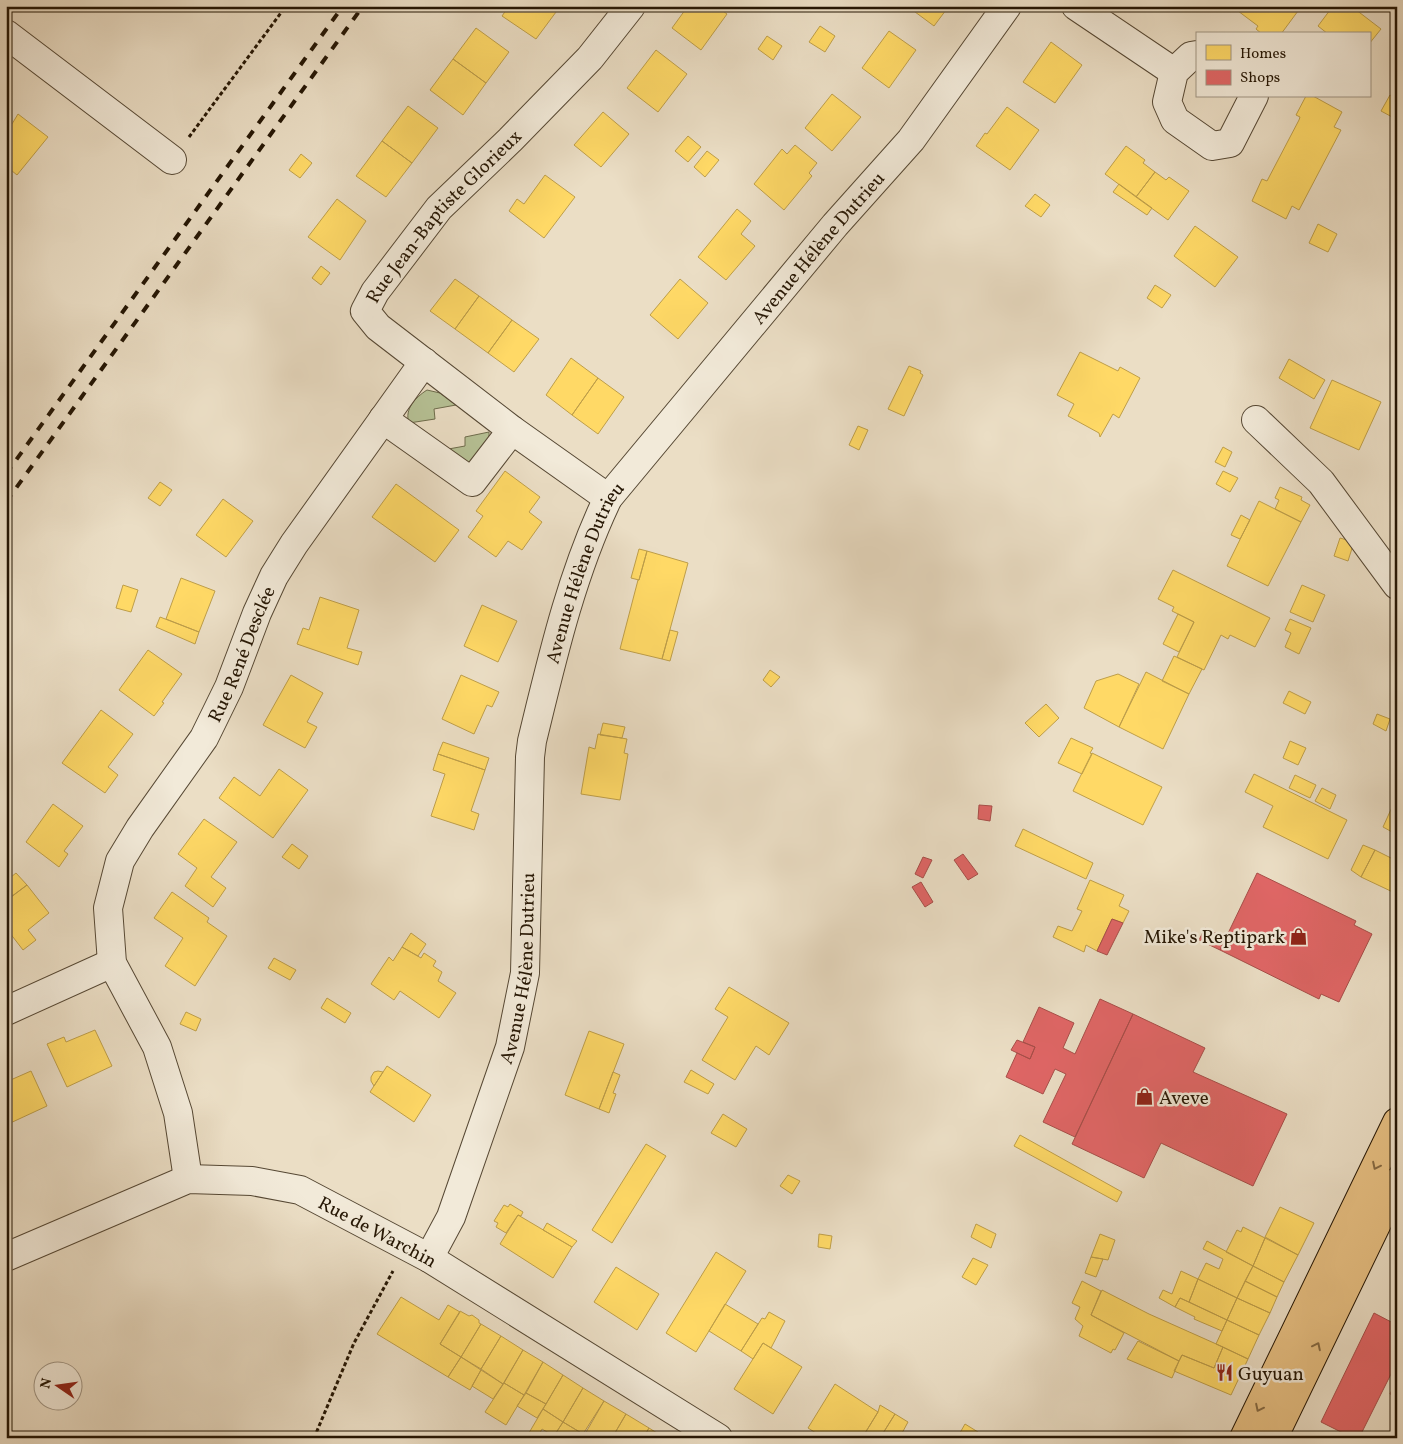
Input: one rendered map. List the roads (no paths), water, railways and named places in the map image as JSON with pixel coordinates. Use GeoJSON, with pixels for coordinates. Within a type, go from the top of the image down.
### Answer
{"type":"FeatureCollection","features":[{"type":"Feature","properties":{"kind":"main road"},"geometry":{"type":"LineString","coordinates":[[1244,1438],[1397,1122]]}},
{"type":"Feature","properties":{"kind":"main road"},"geometry":{"type":"LineString","coordinates":[[1273,1438],[1397,1182]]}},
{"type":"Feature","properties":{"kind":"street","name":"Rue Jean-Baptiste Glorieux"},"geometry":{"type":"LineString","coordinates":[[608,498],[512,430],[378,327],[365,311],[375,292],[439,208],[510,140],[590,58],[631,6]]}},
{"type":"Feature","properties":{"kind":"street","name":"Avenue Hélène Dutrieu"},"geometry":{"type":"LineString","coordinates":[[418,1253],[451,1217],[510,1047],[525,973],[530,757],[532,742],[564,614],[592,531],[608,498],[828,233],[911,140],[1007,6]]}},
{"type":"Feature","properties":{"kind":"street"},"geometry":{"type":"LineString","coordinates":[[1076,6],[1174,72]]}},
{"type":"Feature","properties":{"kind":"street"},"geometry":{"type":"LineString","coordinates":[[6,34],[172,160]]}},
{"type":"Feature","properties":{"kind":"street"},"geometry":{"type":"LineString","coordinates":[[1196,55],[1191,56],[1174,72],[1167,102],[1176,120],[1212,146],[1230,143],[1253,98]]}},
{"type":"Feature","properties":{"kind":"street","name":"Rue René Desclée"},"geometry":{"type":"LineString","coordinates":[[188,1179],[178,1113],[157,1047],[112,963],[108,908],[120,861],[140,828],[204,738],[229,687],[257,613],[274,576],[294,544],[424,362]]}},
{"type":"Feature","properties":{"kind":"street"},"geometry":{"type":"LineString","coordinates":[[383,419],[472,482],[512,430]]}},
{"type":"Feature","properties":{"kind":"street"},"geometry":{"type":"LineString","coordinates":[[1256,420],[1321,482],[1397,585]]}},
{"type":"Feature","properties":{"kind":"street"},"geometry":{"type":"LineString","coordinates":[[6,1011],[112,963]]}},
{"type":"Feature","properties":{"kind":"street","name":"Rue de Warchin"},"geometry":{"type":"LineString","coordinates":[[6,1257],[188,1179],[252,1181],[300,1190],[418,1253],[718,1438]]}},
{"type":"Feature","properties":{"kind":"railway"},"geometry":{"type":"LineString","coordinates":[[6,474],[343,6]]}},
{"type":"Feature","properties":{"kind":"railway"},"geometry":{"type":"LineString","coordinates":[[6,502],[363,6]]}},
{"type":"Feature","properties":{"kind":"place","name":"Mike's Reptipark"},"geometry":{"type":"Point","coordinates":[1299,936]}},
{"type":"Feature","properties":{"kind":"place","name":"Aveve"},"geometry":{"type":"Point","coordinates":[1145,1097]}},
{"type":"Feature","properties":{"kind":"place","name":"Guyuan"},"geometry":{"type":"Point","coordinates":[1224,1373]}}]}
